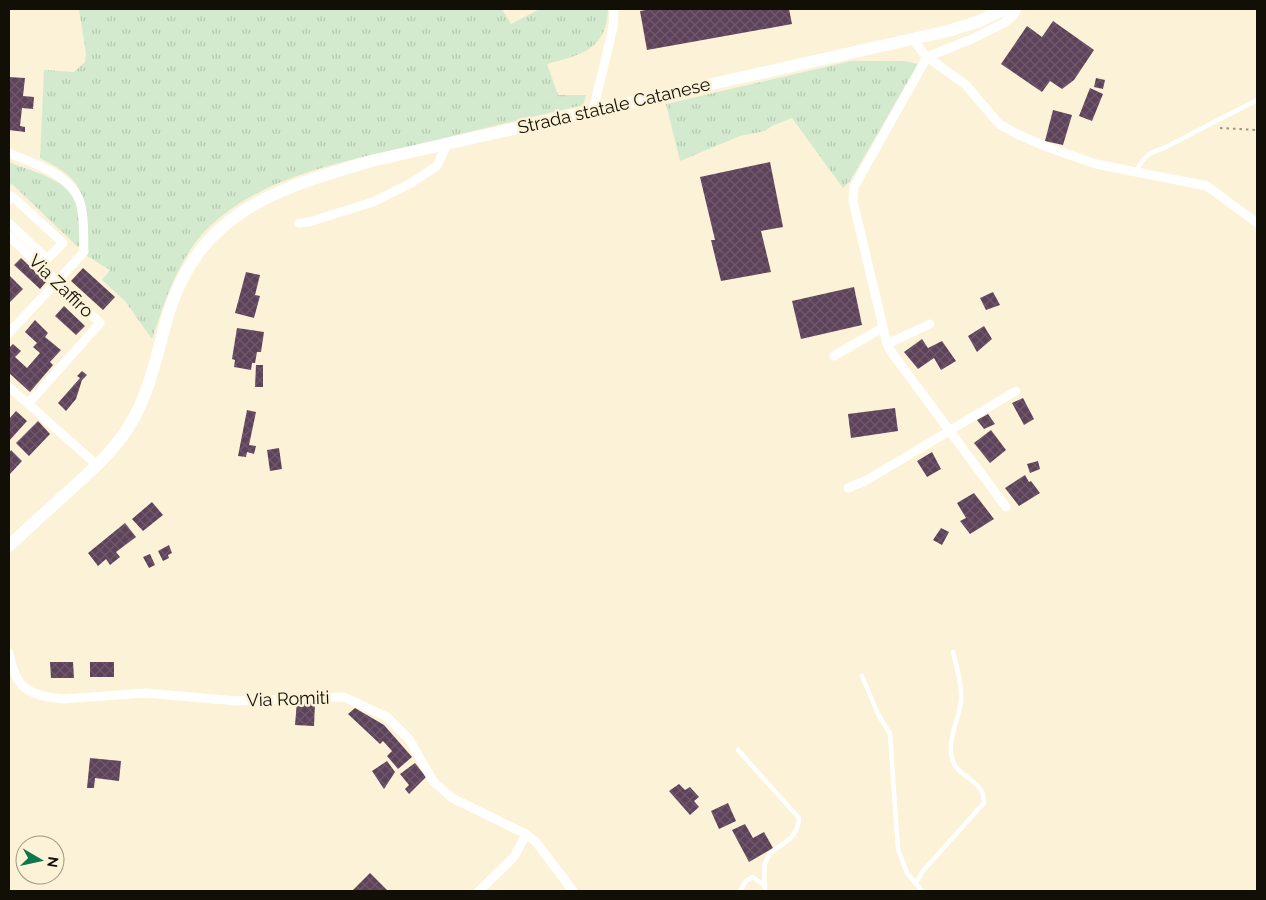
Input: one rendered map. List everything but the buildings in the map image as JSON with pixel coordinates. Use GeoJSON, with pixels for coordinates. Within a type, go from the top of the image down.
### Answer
{"type":"FeatureCollection","features":[{"type":"Feature","properties":{"kind":"main road","name":"Strada statale Catanese"},"geometry":{"type":"LineString","coordinates":[[9,546],[97,465],[121,439],[140,406],[170,309],[189,267],[200,250],[230,221],[264,199],[308,180],[372,161],[912,39],[977,22],[1005,9]]}},
{"type":"Feature","properties":{"kind":"street"},"geometry":{"type":"LineString","coordinates":[[593,110],[613,28],[614,9]]}},
{"type":"Feature","properties":{"kind":"street"},"geometry":{"type":"LineString","coordinates":[[1006,507],[887,344],[852,201],[854,188],[926,57],[974,38],[1002,24],[1013,16],[1018,9]]}},
{"type":"Feature","properties":{"kind":"street"},"geometry":{"type":"LineString","coordinates":[[912,39],[926,57],[966,84],[998,124],[1047,147],[1096,164],[1207,186],[1257,223]]}},
{"type":"Feature","properties":{"kind":"street"},"geometry":{"type":"LineString","coordinates":[[299,223],[373,202],[411,183],[437,166],[447,144]]}},
{"type":"Feature","properties":{"kind":"street"},"geometry":{"type":"LineString","coordinates":[[9,153],[55,174],[70,186],[79,200],[82,212],[84,252],[9,333]]}},
{"type":"Feature","properties":{"kind":"street"},"geometry":{"type":"LineString","coordinates":[[9,200],[12,196],[63,242],[47,259],[9,224]]}},
{"type":"Feature","properties":{"kind":"street","name":"Via Zaffiro"},"geometry":{"type":"LineString","coordinates":[[9,236],[100,323],[28,404]]}},
{"type":"Feature","properties":{"kind":"street"},"geometry":{"type":"LineString","coordinates":[[887,344],[930,324]]}},
{"type":"Feature","properties":{"kind":"street"},"geometry":{"type":"LineString","coordinates":[[834,356],[882,328]]}},
{"type":"Feature","properties":{"kind":"street"},"geometry":{"type":"LineString","coordinates":[[9,387],[97,465]]}},
{"type":"Feature","properties":{"kind":"street"},"geometry":{"type":"LineString","coordinates":[[848,488],[867,480],[1016,391]]}},
{"type":"Feature","properties":{"kind":"street","name":"Via Romiti"},"geometry":{"type":"LineString","coordinates":[[9,653],[21,685],[44,696],[53,698],[64,699],[145,693],[237,701],[344,697],[387,717],[410,739],[433,781],[447,794],[526,834],[536,842],[573,891]]}},
{"type":"Feature","properties":{"kind":"street"},"geometry":{"type":"LineString","coordinates":[[479,891],[514,857],[526,834]]}},
{"type":"Feature","properties":{"kind":"lane"},"geometry":{"type":"LineString","coordinates":[[1136,172],[1141,162],[1151,152],[1164,148],[1257,100]]}},
{"type":"Feature","properties":{"kind":"lane"},"geometry":{"type":"LineString","coordinates":[[916,883],[922,872],[984,804],[984,796],[980,788],[955,765],[952,758],[950,747],[961,700],[960,682],[953,652]]}},
{"type":"Feature","properties":{"kind":"lane"},"geometry":{"type":"LineString","coordinates":[[862,676],[878,714],[890,734],[898,849],[907,873],[922,891]]}},
{"type":"Feature","properties":{"kind":"lane"},"geometry":{"type":"LineString","coordinates":[[738,750],[796,813],[798,818],[796,833],[767,859],[765,889]]}},
{"type":"Feature","properties":{"kind":"lane"},"geometry":{"type":"LineString","coordinates":[[740,891],[746,881],[753,877],[765,889]]}},
{"type":"Feature","properties":{"kind":"path"},"geometry":{"type":"LineString","coordinates":[[1208,126],[1257,130]]}},
{"type":"Feature","properties":{"kind":"green space"},"geometry":{"type":"Polygon","coordinates":[[[79,9],[502,9],[511,24],[540,9],[608,9],[603,34],[597,42],[581,53],[547,64],[558,95],[586,95],[583,105],[307,172],[252,196],[227,212],[205,231],[195,243],[179,268],[152,339],[125,301],[102,280],[110,270],[87,256],[85,206],[78,188],[66,173],[40,158],[44,70],[74,72],[85,62],[86,53],[79,9]]]}},
{"type":"Feature","properties":{"kind":"green space"},"geometry":{"type":"Polygon","coordinates":[[[851,61],[904,61],[918,64],[850,181],[843,188],[792,118],[765,131],[740,136],[680,161],[666,104],[851,61]]]}},
{"type":"Feature","properties":{"kind":"green space"},"geometry":{"type":"Polygon","coordinates":[[[9,162],[39,173],[68,190],[78,208],[81,243],[78,247],[12,184],[9,186],[9,162]]]}}]}
